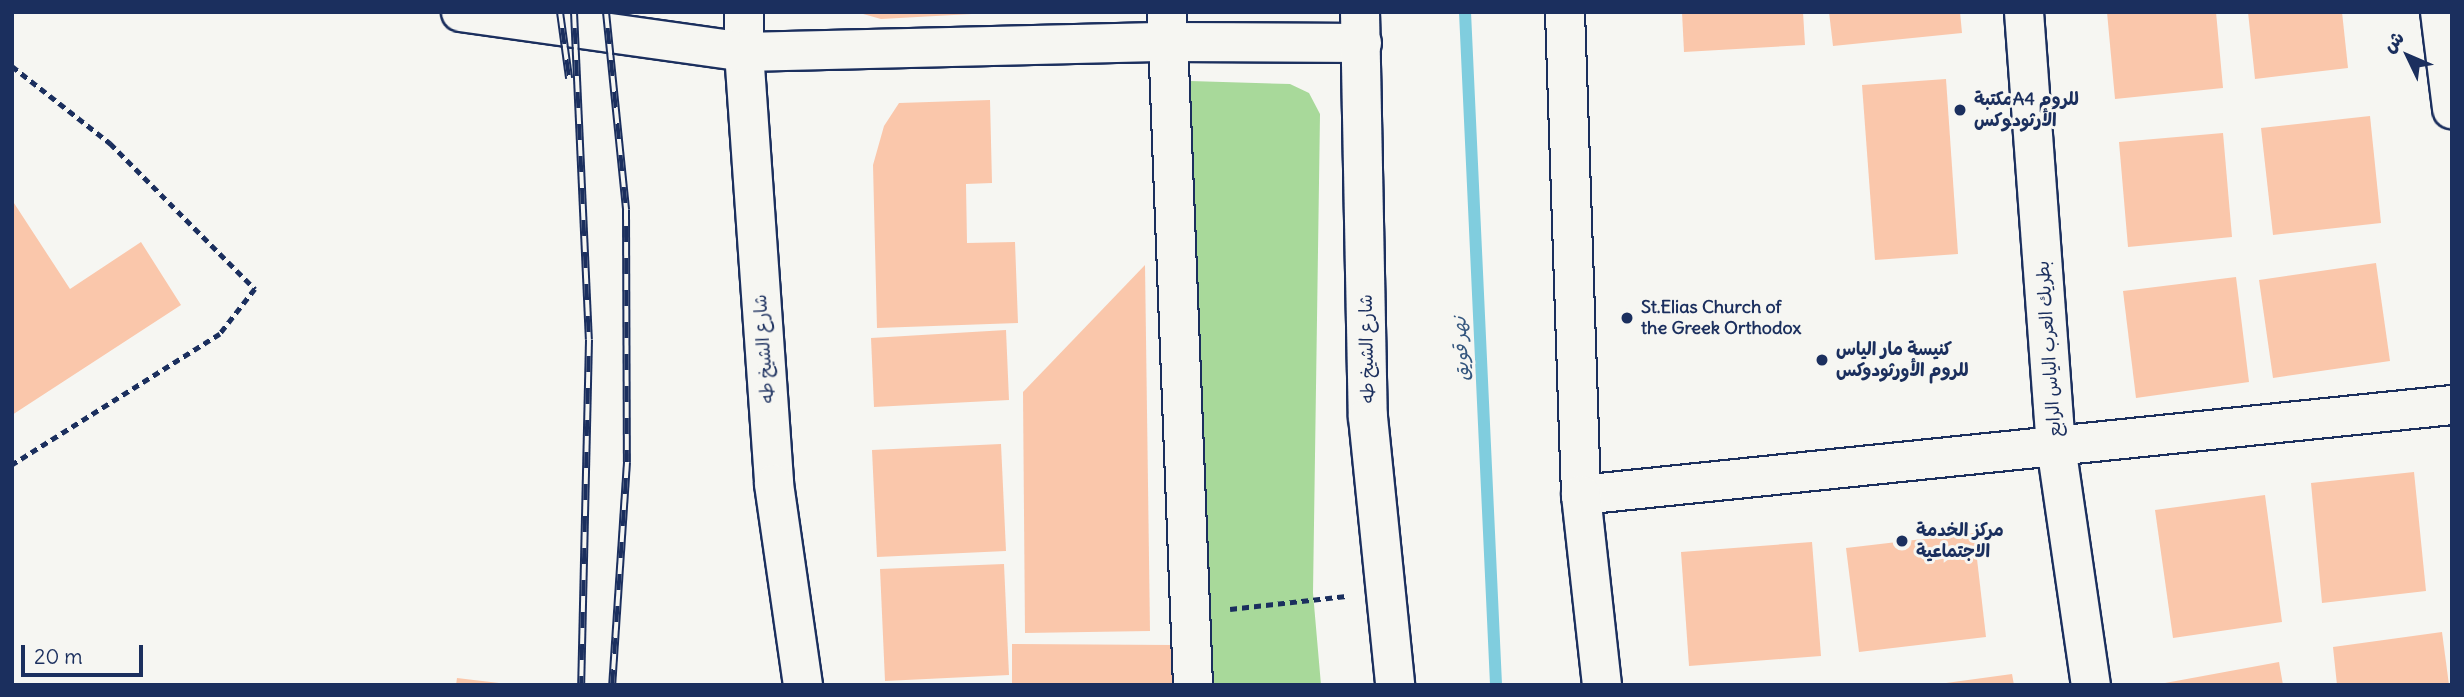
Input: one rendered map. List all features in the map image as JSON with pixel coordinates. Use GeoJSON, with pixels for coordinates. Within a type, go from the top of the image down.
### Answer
{"type":"FeatureCollection","features":[{"type":"Feature","properties":{"kind":"street"},"geometry":{"type":"LineString","coordinates":[[461,12],[744,52],[1168,27],[1361,28]]}},
{"type":"Feature","properties":{"kind":"street","name":"شارع الشيخ طه"},"geometry":{"type":"LineString","coordinates":[[744,12],[744,52],[774,484],[803,685]]}},
{"type":"Feature","properties":{"kind":"street"},"geometry":{"type":"LineString","coordinates":[[1565,12],[1581,495],[1602,685]]}},
{"type":"Feature","properties":{"kind":"street","name":"بطريك العرب الياس الرابع"},"geometry":{"type":"LineString","coordinates":[[2025,12],[2056,446],[2091,685]]}},
{"type":"Feature","properties":{"kind":"street"},"geometry":{"type":"LineString","coordinates":[[2440,12],[2452,109]]}},
{"type":"Feature","properties":{"kind":"street"},"geometry":{"type":"LineString","coordinates":[[1168,27],[1193,685]]}},
{"type":"Feature","properties":{"kind":"street","name":"شارع الشيخ طه"},"geometry":{"type":"LineString","coordinates":[[1361,28],[1368,417],[1395,685]]}},
{"type":"Feature","properties":{"kind":"street"},"geometry":{"type":"LineString","coordinates":[[1581,495],[2452,405]]}},
{"type":"Feature","properties":{"kind":"path"},"geometry":{"type":"LineString","coordinates":[[12,66],[110,143],[256,289],[220,334],[12,465]]}},
{"type":"Feature","properties":{"kind":"path"},"geometry":{"type":"LineString","coordinates":[[1190,613],[1386,592]]}},
{"type":"Feature","properties":{"kind":"green space"},"geometry":{"type":"Polygon","coordinates":[[[1190,81],[1290,84],[1309,93],[1320,114],[1313,593],[1321,685],[1205,685],[1190,81]]]}},
{"type":"Feature","properties":{"kind":"building"},"geometry":{"type":"Polygon","coordinates":[[[856,12],[972,12],[972,14],[881,19],[856,12]]]}},
{"type":"Feature","properties":{"kind":"building"},"geometry":{"type":"Polygon","coordinates":[[[1682,12],[1803,12],[1805,45],[1684,52],[1682,12]]]}},
{"type":"Feature","properties":{"kind":"building"},"geometry":{"type":"Polygon","coordinates":[[[1829,12],[1960,12],[1962,33],[1833,46],[1829,12]]]}},
{"type":"Feature","properties":{"kind":"building"},"geometry":{"type":"Polygon","coordinates":[[[2107,12],[2216,12],[2223,88],[2115,99],[2107,12]]]}},
{"type":"Feature","properties":{"kind":"building"},"geometry":{"type":"Polygon","coordinates":[[[2248,12],[2342,12],[2348,68],[2255,79],[2248,12]]]}},
{"type":"Feature","properties":{"kind":"building"},"geometry":{"type":"Polygon","coordinates":[[[1946,79],[1958,254],[1875,260],[1862,85],[1946,79]]]}},
{"type":"Feature","properties":{"kind":"building"},"geometry":{"type":"Polygon","coordinates":[[[990,100],[992,183],[966,184],[967,243],[1015,242],[1018,323],[877,328],[873,165],[884,126],[899,103],[990,100]]]}},
{"type":"Feature","properties":{"kind":"building"},"geometry":{"type":"Polygon","coordinates":[[[2370,116],[2381,223],[2273,235],[2261,128],[2370,116]]]}},
{"type":"Feature","properties":{"kind":"building"},"geometry":{"type":"Polygon","coordinates":[[[2223,133],[2232,237],[2128,247],[2119,142],[2223,133]]]}},
{"type":"Feature","properties":{"kind":"building"},"geometry":{"type":"Polygon","coordinates":[[[12,200],[70,289],[141,242],[181,305],[12,415],[12,200]]]}},
{"type":"Feature","properties":{"kind":"building"},"geometry":{"type":"Polygon","coordinates":[[[2376,263],[2390,361],[2273,378],[2259,280],[2376,263]]]}},
{"type":"Feature","properties":{"kind":"building"},"geometry":{"type":"Polygon","coordinates":[[[1145,265],[1150,631],[1025,633],[1023,392],[1145,265]]]}},
{"type":"Feature","properties":{"kind":"building"},"geometry":{"type":"Polygon","coordinates":[[[2236,277],[2249,382],[2136,398],[2123,291],[2236,277]]]}},
{"type":"Feature","properties":{"kind":"building"},"geometry":{"type":"Polygon","coordinates":[[[1006,330],[1009,400],[874,407],[871,338],[1006,330]]]}},
{"type":"Feature","properties":{"kind":"building"},"geometry":{"type":"Polygon","coordinates":[[[1001,444],[1006,551],[877,557],[872,450],[1001,444]]]}},
{"type":"Feature","properties":{"kind":"building"},"geometry":{"type":"Polygon","coordinates":[[[2414,472],[2426,591],[2322,603],[2311,483],[2414,472]]]}},
{"type":"Feature","properties":{"kind":"building"},"geometry":{"type":"Polygon","coordinates":[[[2265,495],[2282,622],[2173,638],[2155,510],[2265,495]]]}},
{"type":"Feature","properties":{"kind":"building"},"geometry":{"type":"Polygon","coordinates":[[[1974,533],[1986,637],[1859,652],[1846,548],[1974,533]]]}},
{"type":"Feature","properties":{"kind":"building"},"geometry":{"type":"Polygon","coordinates":[[[1812,542],[1821,656],[1689,666],[1681,552],[1812,542]]]}},
{"type":"Feature","properties":{"kind":"building"},"geometry":{"type":"Polygon","coordinates":[[[1004,564],[1009,675],[885,681],[880,569],[1004,564]]]}},
{"type":"Feature","properties":{"kind":"building"},"geometry":{"type":"Polygon","coordinates":[[[2442,632],[2449,685],[2337,685],[2333,647],[2442,632]]]}},
{"type":"Feature","properties":{"kind":"building"},"geometry":{"type":"Polygon","coordinates":[[[1012,644],[1173,645],[1172,685],[1012,685],[1012,644]]]}},
{"type":"Feature","properties":{"kind":"building"},"geometry":{"type":"Polygon","coordinates":[[[2279,662],[2283,685],[2165,685],[2165,683],[2279,662]]]}},
{"type":"Feature","properties":{"kind":"building"},"geometry":{"type":"Polygon","coordinates":[[[2012,674],[2014,685],[1946,683],[2012,674]]]}},
{"type":"Feature","properties":{"kind":"building"},"geometry":{"type":"Polygon","coordinates":[[[457,678],[499,683],[499,685],[456,685],[457,678]]]}},
{"type":"Feature","properties":{"kind":"waterway","name":"نهر قويق"},"geometry":{"type":"LineString","coordinates":[[1465,12],[1496,685]]}},
{"type":"Feature","properties":{"kind":"railway"},"geometry":{"type":"LineString","coordinates":[[560,12],[569,78]]}},
{"type":"Feature","properties":{"kind":"railway"},"geometry":{"type":"LineString","coordinates":[[574,12],[589,340],[581,685]]}},
{"type":"Feature","properties":{"kind":"railway"},"geometry":{"type":"LineString","coordinates":[[606,12],[626,210],[627,462],[612,685]]}},
{"type":"Feature","properties":{"kind":"place","name":"مكتبةA4 للروم الأرثودوكس"},"geometry":{"type":"Point","coordinates":[1960,110]}},
{"type":"Feature","properties":{"kind":"place","name":"St.Elias Church of the Greek Orthodox"},"geometry":{"type":"Point","coordinates":[1627,318]}},
{"type":"Feature","properties":{"kind":"place","name":"كنيسة مار الياس للروم الأورثودوكس"},"geometry":{"type":"Point","coordinates":[1822,360]}},
{"type":"Feature","properties":{"kind":"place","name":"مركز الخدمة الاجتماعية"},"geometry":{"type":"Point","coordinates":[1902,541]}}]}
